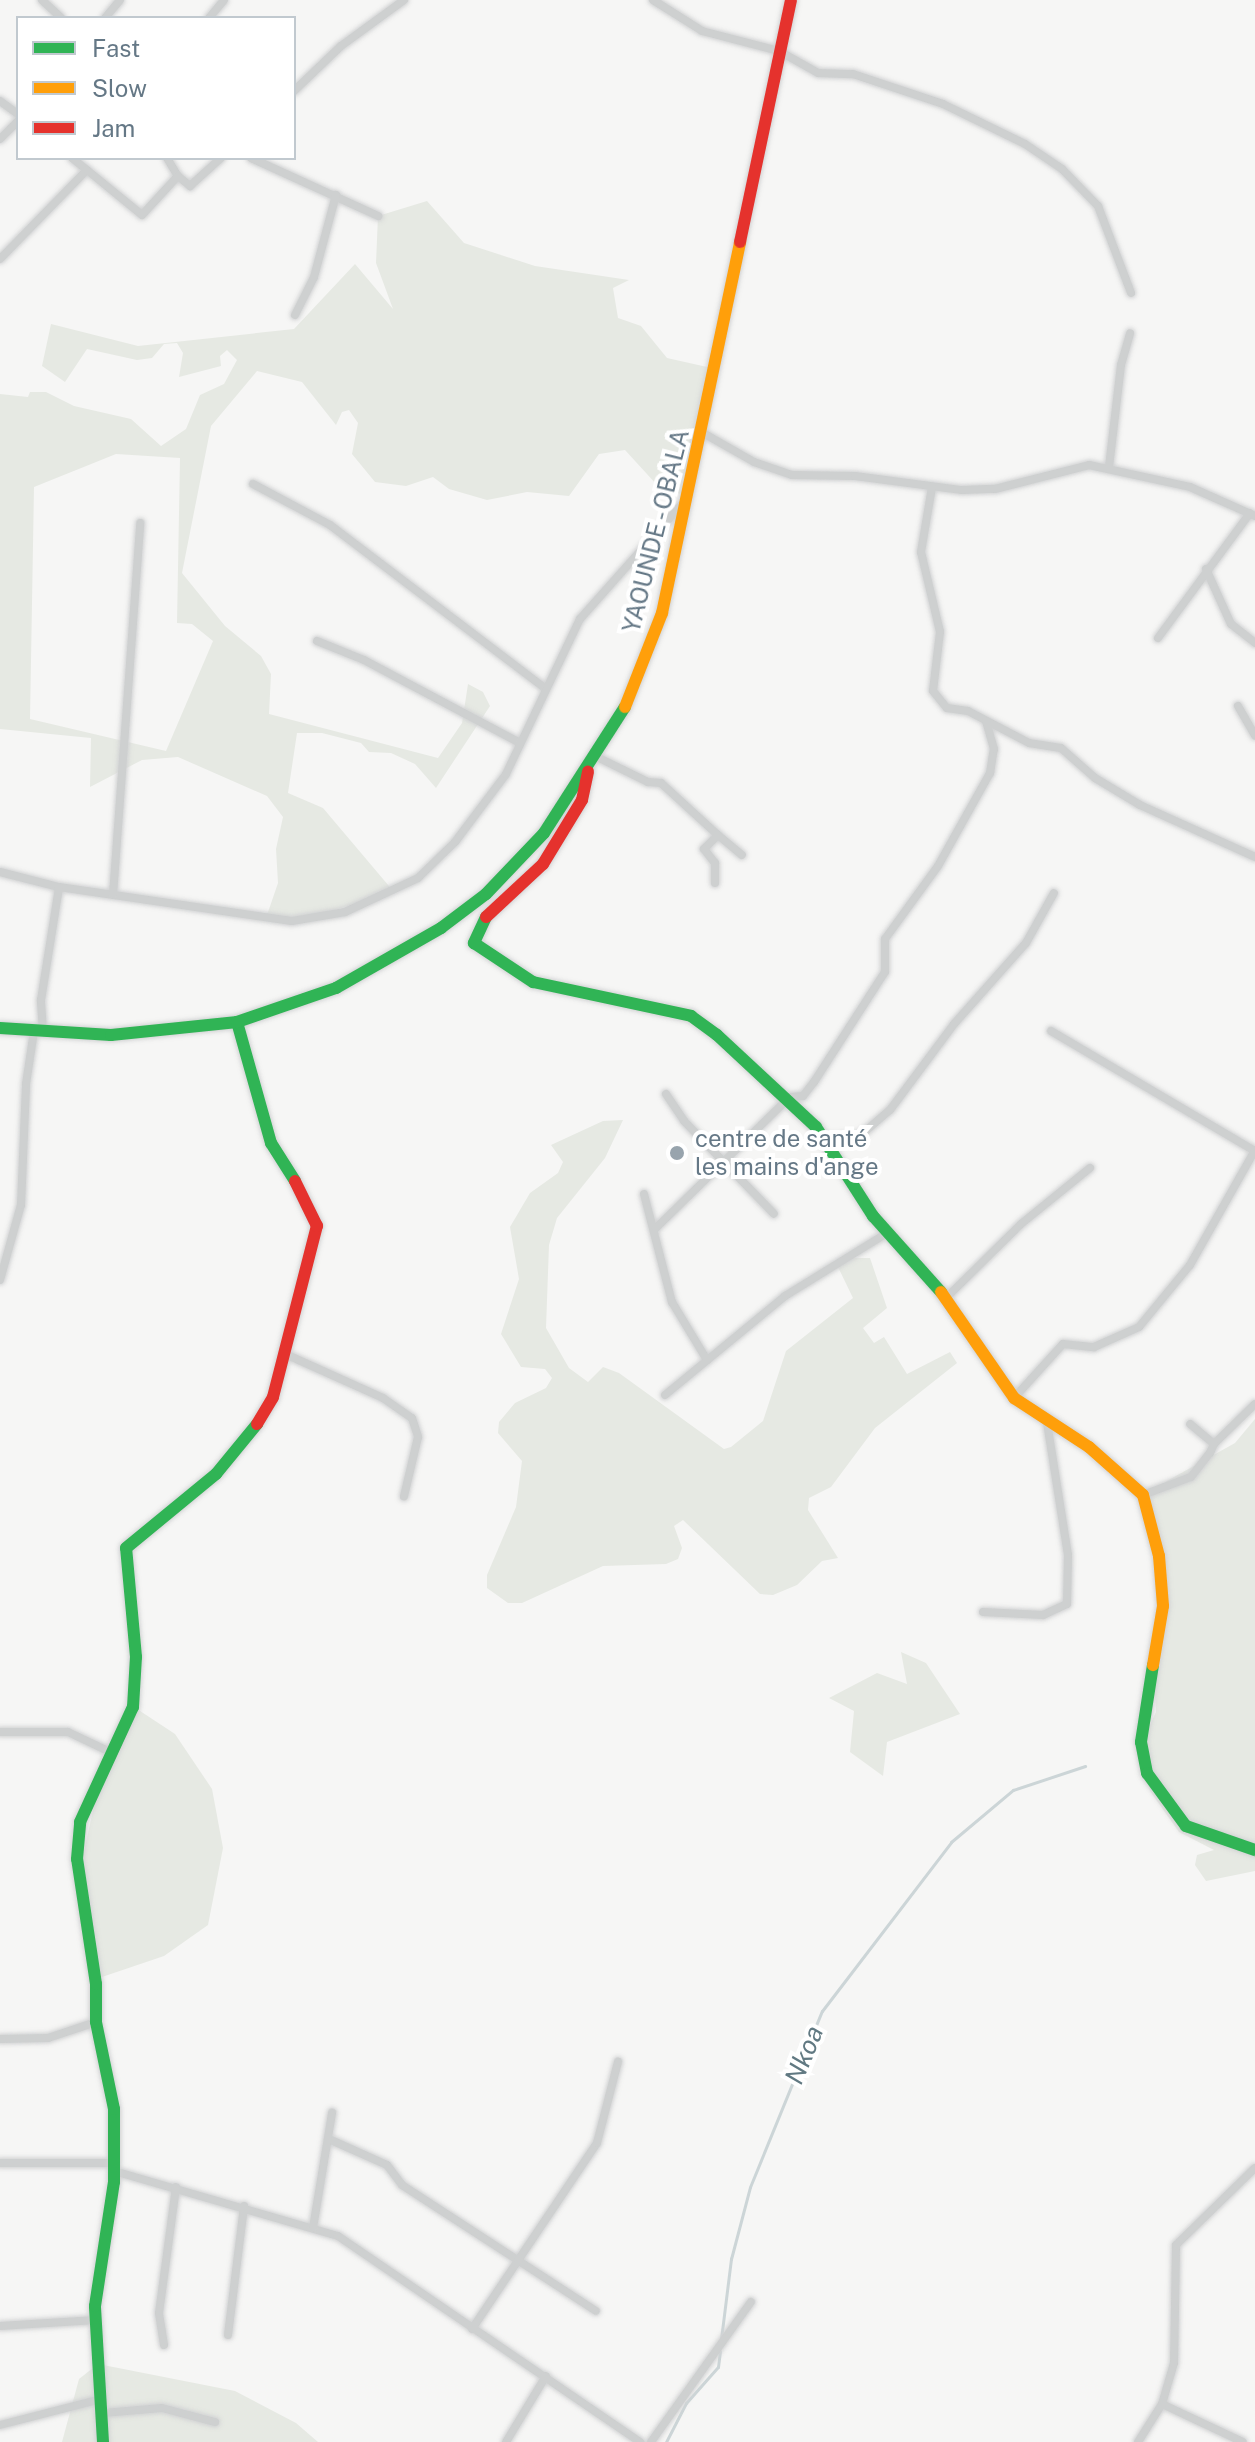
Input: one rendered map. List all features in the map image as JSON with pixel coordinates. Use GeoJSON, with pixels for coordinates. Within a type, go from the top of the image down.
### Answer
{"type":"FeatureCollection","features":[{"type":"Feature","properties":{"kind":"main road","name":"YAOUNDE - OBALA"},"geometry":{"type":"LineString","coordinates":[[0,1028],[111,1035],[237,1022],[336,988],[441,928],[486,894],[544,833],[597,757],[639,679],[662,613],[685,500],[703,433],[791,0]]}},
{"type":"Feature","properties":{"kind":"main road"},"geometry":{"type":"LineString","coordinates":[[589,769],[582,800],[543,864],[479,923],[474,943],[533,982],[691,1016],[790,1097],[824,1139],[887,1233],[946,1298],[1014,1398],[1089,1447],[1143,1495],[1159,1556],[1163,1606],[1141,1742],[1147,1773],[1186,1826],[1255,1850]]}},
{"type":"Feature","properties":{"kind":"main road"},"geometry":{"type":"LineString","coordinates":[[103,2442],[96,2320],[114,2167],[114,2109],[96,2022],[96,1984],[77,1859],[80,1822],[133,1707],[136,1657],[126,1548],[216,1474],[254,1429],[273,1397],[317,1226],[309,1203],[271,1143],[262,1098],[237,1022]]}},
{"type":"Feature","properties":{"kind":"street"},"geometry":{"type":"LineString","coordinates":[[42,0],[59,16]]}},
{"type":"Feature","properties":{"kind":"street"},"geometry":{"type":"LineString","coordinates":[[107,16],[120,0]]}},
{"type":"Feature","properties":{"kind":"street"},"geometry":{"type":"LineString","coordinates":[[211,16],[224,0]]}},
{"type":"Feature","properties":{"kind":"street"},"geometry":{"type":"LineString","coordinates":[[296,89],[341,46],[404,0]]}},
{"type":"Feature","properties":{"kind":"street"},"geometry":{"type":"LineString","coordinates":[[653,0],[702,31],[779,51],[818,73],[853,74],[943,104],[1062,169],[1098,206],[1131,293]]}},
{"type":"Feature","properties":{"kind":"street"},"geometry":{"type":"LineString","coordinates":[[0,139],[16,123]]}},
{"type":"Feature","properties":{"kind":"street"},"geometry":{"type":"LineString","coordinates":[[74,160],[142,215],[178,176]]}},
{"type":"Feature","properties":{"kind":"street"},"geometry":{"type":"LineString","coordinates":[[168,160],[178,176],[190,186],[219,160]]}},
{"type":"Feature","properties":{"kind":"street"},"geometry":{"type":"LineString","coordinates":[[256,160],[378,216]]}},
{"type":"Feature","properties":{"kind":"street"},"geometry":{"type":"LineString","coordinates":[[0,259],[87,170]]}},
{"type":"Feature","properties":{"kind":"street"},"geometry":{"type":"LineString","coordinates":[[295,315],[314,277],[336,195]]}},
{"type":"Feature","properties":{"kind":"street"},"geometry":{"type":"LineString","coordinates":[[1109,467],[1121,365],[1130,333]]}},
{"type":"Feature","properties":{"kind":"street"},"geometry":{"type":"LineString","coordinates":[[703,433],[754,462],[792,475],[855,476],[932,487],[995,489],[1089,465],[1190,487],[1253,514],[1206,569],[1158,638]]}},
{"type":"Feature","properties":{"kind":"street"},"geometry":{"type":"LineString","coordinates":[[253,484],[330,525],[546,689]]}},
{"type":"Feature","properties":{"kind":"street"},"geometry":{"type":"LineString","coordinates":[[932,487],[921,552],[940,632],[933,691],[947,708],[986,721],[1029,743],[1061,748],[1095,778],[1140,805],[1255,857]]}},
{"type":"Feature","properties":{"kind":"street"},"geometry":{"type":"LineString","coordinates":[[0,872],[59,887],[292,921],[345,912],[427,869],[506,774],[580,619],[685,500]]}},
{"type":"Feature","properties":{"kind":"street"},"geometry":{"type":"LineString","coordinates":[[113,895],[140,523]]}},
{"type":"Feature","properties":{"kind":"street"},"geometry":{"type":"LineString","coordinates":[[1206,569],[1231,624],[1255,643]]}},
{"type":"Feature","properties":{"kind":"street"},"geometry":{"type":"LineString","coordinates":[[317,641],[364,660],[520,743]]}},
{"type":"Feature","properties":{"kind":"street"},"geometry":{"type":"LineString","coordinates":[[1238,706],[1255,736]]}},
{"type":"Feature","properties":{"kind":"street"},"geometry":{"type":"LineString","coordinates":[[656,1228],[726,1163],[790,1097],[803,1096],[814,1082],[885,972],[885,939],[938,866],[990,773],[994,749],[986,721]]}},
{"type":"Feature","properties":{"kind":"street"},"geometry":{"type":"LineString","coordinates":[[597,757],[648,782],[661,783],[742,855]]}},
{"type":"Feature","properties":{"kind":"street"},"geometry":{"type":"LineString","coordinates":[[715,883],[715,863],[704,849],[718,835]]}},
{"type":"Feature","properties":{"kind":"street"},"geometry":{"type":"LineString","coordinates":[[0,1280],[21,1205],[26,1084],[39,1031],[59,887]]}},
{"type":"Feature","properties":{"kind":"street"},"geometry":{"type":"LineString","coordinates":[[824,1139],[861,1135],[890,1110],[954,1024],[1026,943],[1054,893]]}},
{"type":"Feature","properties":{"kind":"street"},"geometry":{"type":"LineString","coordinates":[[1014,1398],[1063,1344],[1094,1347],[1139,1327],[1190,1265],[1255,1151],[1051,1031]]}},
{"type":"Feature","properties":{"kind":"street"},"geometry":{"type":"LineString","coordinates":[[666,1094],[774,1214]]}},
{"type":"Feature","properties":{"kind":"street"},"geometry":{"type":"LineString","coordinates":[[946,1298],[1021,1224],[1090,1168]]}},
{"type":"Feature","properties":{"kind":"street"},"geometry":{"type":"LineString","coordinates":[[644,1194],[656,1228],[672,1302],[707,1360]]}},
{"type":"Feature","properties":{"kind":"street"},"geometry":{"type":"LineString","coordinates":[[665,1395],[797,1287],[887,1233]]}},
{"type":"Feature","properties":{"kind":"street"},"geometry":{"type":"LineString","coordinates":[[283,1353],[383,1398],[412,1418],[418,1437],[404,1496]]}},
{"type":"Feature","properties":{"kind":"street"},"geometry":{"type":"LineString","coordinates":[[1143,1495],[1191,1477],[1214,1444],[1255,1404]]}},
{"type":"Feature","properties":{"kind":"street"},"geometry":{"type":"LineString","coordinates":[[983,1612],[1043,1615],[1067,1604],[1068,1555],[1047,1422]]}},
{"type":"Feature","properties":{"kind":"street"},"geometry":{"type":"LineString","coordinates":[[1190,1424],[1214,1444]]}},
{"type":"Feature","properties":{"kind":"street"},"geometry":{"type":"LineString","coordinates":[[0,1732],[68,1732],[110,1752]]}},
{"type":"Feature","properties":{"kind":"street"},"geometry":{"type":"LineString","coordinates":[[0,2039],[48,2038],[96,2022]]}},
{"type":"Feature","properties":{"kind":"street"},"geometry":{"type":"LineString","coordinates":[[472,2329],[597,2143],[618,2062]]}},
{"type":"Feature","properties":{"kind":"street"},"geometry":{"type":"LineString","coordinates":[[313,2228],[331,2140],[332,2113]]}},
{"type":"Feature","properties":{"kind":"street"},"geometry":{"type":"LineString","coordinates":[[331,2140],[387,2165],[402,2185],[596,2311]]}},
{"type":"Feature","properties":{"kind":"street"},"geometry":{"type":"LineString","coordinates":[[0,2163],[114,2167],[338,2236],[640,2442]]}},
{"type":"Feature","properties":{"kind":"street"},"geometry":{"type":"LineString","coordinates":[[1138,2442],[1162,2404],[1174,2363],[1176,2245],[1255,2168]]}},
{"type":"Feature","properties":{"kind":"street"},"geometry":{"type":"LineString","coordinates":[[164,2345],[159,2313],[176,2187]]}},
{"type":"Feature","properties":{"kind":"street"},"geometry":{"type":"LineString","coordinates":[[228,2335],[244,2206]]}},
{"type":"Feature","properties":{"kind":"street"},"geometry":{"type":"LineString","coordinates":[[651,2442],[751,2302]]}},
{"type":"Feature","properties":{"kind":"street"},"geometry":{"type":"LineString","coordinates":[[0,2326],[96,2320]]}},
{"type":"Feature","properties":{"kind":"street"},"geometry":{"type":"LineString","coordinates":[[506,2442],[546,2376]]}},
{"type":"Feature","properties":{"kind":"street"},"geometry":{"type":"LineString","coordinates":[[0,2425],[101,2399]]}},
{"type":"Feature","properties":{"kind":"street"},"geometry":{"type":"LineString","coordinates":[[1162,2404],[1243,2442]]}},
{"type":"Feature","properties":{"kind":"street"},"geometry":{"type":"LineString","coordinates":[[103,2413],[162,2408],[215,2422]]}},
{"type":"Feature","properties":{"kind":"shaded area"},"geometry":{"type":"Polygon","coordinates":[[[427,201],[464,243],[535,266],[629,280],[613,288],[618,318],[641,326],[667,358],[716,369],[688,497],[657,485],[625,450],[599,454],[569,496],[527,492],[487,500],[449,489],[433,477],[406,486],[375,482],[352,454],[358,423],[349,410],[342,412],[336,425],[302,382],[257,371],[211,426],[182,573],[225,626],[261,656],[271,674],[269,714],[438,758],[462,723],[468,684],[483,692],[490,706],[436,788],[415,764],[391,753],[369,752],[361,743],[322,733],[297,733],[288,793],[323,808],[394,892],[301,920],[266,918],[278,883],[276,849],[283,817],[267,796],[178,757],[142,760],[90,787],[91,738],[0,729],[0,394],[28,397],[30,392],[46,392],[74,406],[131,419],[161,446],[186,429],[200,395],[224,384],[237,360],[227,350],[220,356],[221,366],[179,377],[183,353],[177,343],[164,344],[152,358],[137,360],[87,349],[65,382],[42,366],[51,324],[138,346],[294,329],[355,264],[393,309],[376,263],[378,216],[427,201]],[[116,454],[34,487],[30,719],[166,751],[213,641],[192,624],[177,623],[180,458],[116,454]]]}},
{"type":"Feature","properties":{"kind":"shaded area"},"geometry":{"type":"Polygon","coordinates":[[[623,1120],[605,1158],[557,1218],[549,1245],[546,1328],[569,1368],[588,1382],[603,1367],[619,1373],[724,1449],[731,1447],[763,1421],[786,1351],[853,1298],[838,1267],[846,1258],[870,1258],[887,1308],[863,1328],[874,1343],[884,1337],[907,1374],[950,1352],[957,1363],[875,1428],[831,1487],[809,1498],[808,1510],[838,1558],[822,1561],[797,1585],[773,1595],[760,1594],[683,1520],[674,1526],[682,1548],[678,1559],[666,1564],[603,1566],[522,1603],[508,1603],[487,1588],[487,1575],[516,1507],[522,1461],[498,1433],[499,1422],[515,1403],[546,1388],[552,1378],[545,1369],[521,1367],[501,1334],[519,1279],[510,1227],[530,1193],[558,1173],[563,1162],[551,1145],[603,1121],[623,1120]]]}},
{"type":"Feature","properties":{"kind":"shaded area"},"geometry":{"type":"Polygon","coordinates":[[[1255,1419],[1255,1871],[1206,1881],[1195,1865],[1197,1855],[1214,1850],[1179,1832],[1150,1791],[1147,1777],[1148,1729],[1156,1712],[1153,1657],[1163,1643],[1163,1556],[1140,1496],[1235,1443],[1255,1419]]]}},
{"type":"Feature","properties":{"kind":"shaded area"},"geometry":{"type":"Polygon","coordinates":[[[901,1652],[926,1663],[960,1714],[887,1742],[883,1776],[850,1752],[854,1711],[829,1698],[877,1673],[907,1684],[901,1652]]]}},
{"type":"Feature","properties":{"kind":"shaded area"},"geometry":{"type":"Polygon","coordinates":[[[131,1705],[175,1734],[212,1789],[223,1848],[208,1925],[164,1956],[99,1978],[82,1860],[100,1779],[131,1705]]]}},
{"type":"Feature","properties":{"kind":"shaded area"},"geometry":{"type":"Polygon","coordinates":[[[98,2364],[235,2391],[296,2423],[318,2442],[62,2442],[79,2379],[98,2364]]]}},
{"type":"Feature","properties":{"kind":"waterway","name":"Nkoa"},"geometry":{"type":"LineString","coordinates":[[721,2339],[731,2259],[750,2187],[822,2011],[951,1842],[1013,1790],[1085,1766]]}},
{"type":"Feature","properties":{"kind":"waterway","name":"Nkoa"},"geometry":{"type":"LineString","coordinates":[[666,2442],[686,2403],[718,2367],[720,2351]]}},
{"type":"Feature","properties":{"kind":"traffic: fast"},"geometry":{"type":"LineString","coordinates":[[0,1028],[111,1035],[237,1022],[336,988],[441,928],[486,894],[544,833],[625,707]]}},
{"type":"Feature","properties":{"kind":"traffic: fast"},"geometry":{"type":"LineString","coordinates":[[486,917],[474,943],[533,982],[691,1016],[717,1035],[816,1127],[873,1216],[941,1292]]}},
{"type":"Feature","properties":{"kind":"traffic: fast"},"geometry":{"type":"LineString","coordinates":[[237,1022],[271,1143],[295,1181]]}},
{"type":"Feature","properties":{"kind":"traffic: fast"},"geometry":{"type":"LineString","coordinates":[[103,2442],[95,2306],[114,2182],[114,2109],[96,2022],[96,1984],[77,1859],[80,1822],[133,1707],[136,1657],[126,1548],[216,1474],[257,1424]]}},
{"type":"Feature","properties":{"kind":"traffic: fast"},"geometry":{"type":"LineString","coordinates":[[1153,1665],[1141,1742],[1147,1773],[1186,1826],[1255,1850]]}},
{"type":"Feature","properties":{"kind":"traffic: slow"},"geometry":{"type":"LineString","coordinates":[[625,707],[662,613],[740,242]]}},
{"type":"Feature","properties":{"kind":"traffic: slow"},"geometry":{"type":"LineString","coordinates":[[941,1292],[1014,1398],[1089,1447],[1143,1495],[1159,1556],[1163,1606],[1153,1665]]}},
{"type":"Feature","properties":{"kind":"traffic: jam"},"geometry":{"type":"LineString","coordinates":[[740,242],[791,0]]}},
{"type":"Feature","properties":{"kind":"traffic: jam"},"geometry":{"type":"LineString","coordinates":[[486,917],[543,864],[582,800],[588,772]]}},
{"type":"Feature","properties":{"kind":"traffic: jam"},"geometry":{"type":"LineString","coordinates":[[257,1424],[273,1397],[317,1226],[295,1181]]}},
{"type":"Feature","properties":{"kind":"place","name":"centre de santé les mains d'ange"},"geometry":{"type":"Point","coordinates":[677,1153]}}]}
